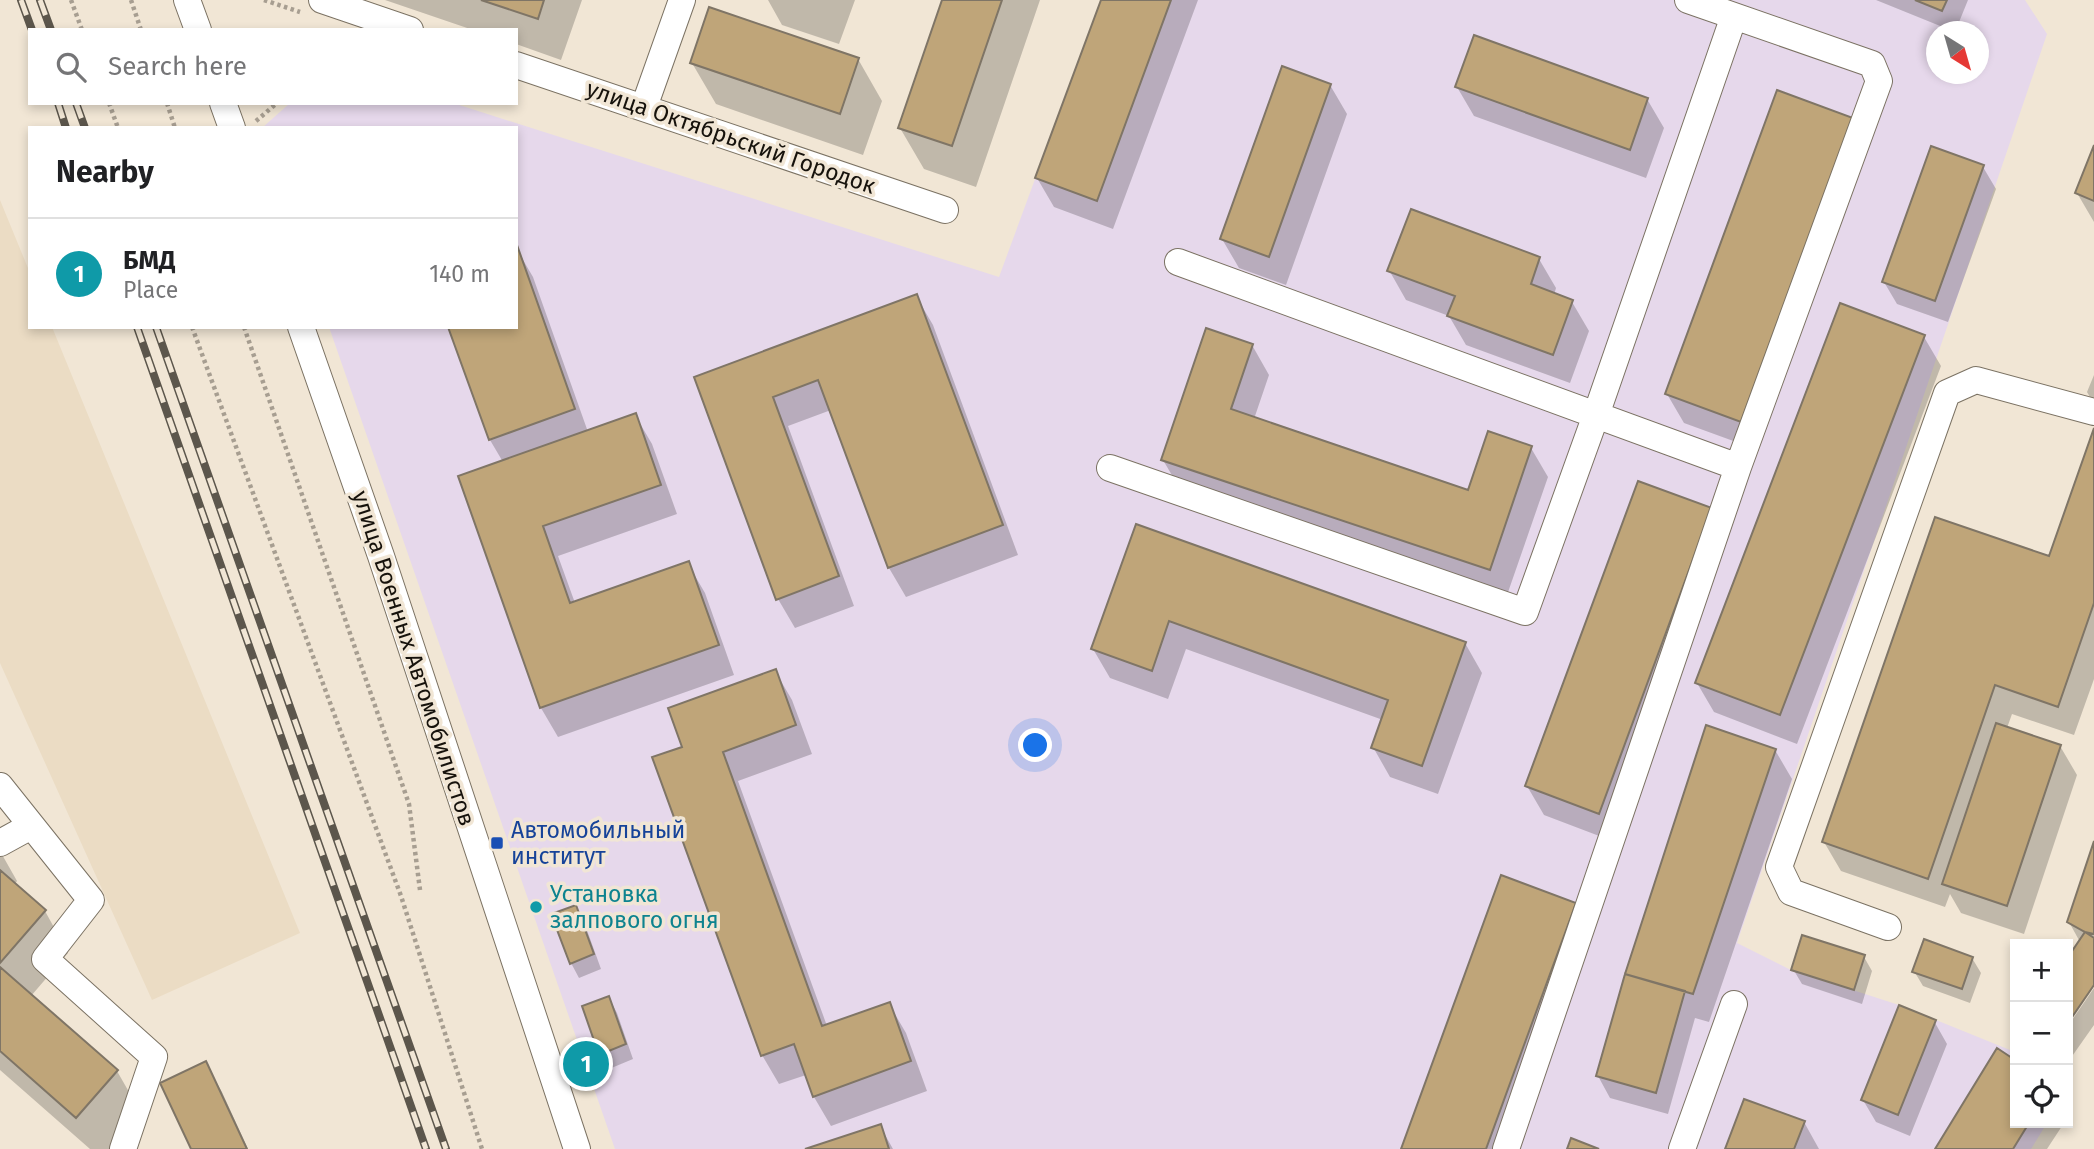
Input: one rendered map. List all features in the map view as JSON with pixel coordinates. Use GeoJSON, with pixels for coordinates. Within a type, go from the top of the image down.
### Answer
{"type":"FeatureCollection","features":[{"type":"Feature","properties":{"kind":"street"},"geometry":{"type":"LineString","coordinates":[[187,0],[197,28]]}},
{"type":"Feature","properties":{"kind":"street"},"geometry":{"type":"LineString","coordinates":[[322,0],[404,28]]}},
{"type":"Feature","properties":{"kind":"street"},"geometry":{"type":"LineString","coordinates":[[644,107],[682,0]]}},
{"type":"Feature","properties":{"kind":"street"},"geometry":{"type":"LineString","coordinates":[[1506,1149],[1738,467],[1879,81],[1872,64],[1688,0]]}},
{"type":"Feature","properties":{"kind":"street"},"geometry":{"type":"LineString","coordinates":[[1110,468],[1525,612],[1734,16]]}},
{"type":"Feature","properties":{"kind":"street","name":"улица Октябрьский Городок"},"geometry":{"type":"LineString","coordinates":[[518,66],[945,210]]}},
{"type":"Feature","properties":{"kind":"street"},"geometry":{"type":"LineString","coordinates":[[224,105],[240,126]]}},
{"type":"Feature","properties":{"kind":"street"},"geometry":{"type":"LineString","coordinates":[[1178,262],[1738,467]]}},
{"type":"Feature","properties":{"kind":"street","name":"улица Военных Автомобилистов"},"geometry":{"type":"LineString","coordinates":[[302,329],[381,556],[577,1149]]}},
{"type":"Feature","properties":{"kind":"street"},"geometry":{"type":"LineString","coordinates":[[1888,927],[1791,892],[1779,867],[1947,393],[1976,380],[2094,412]]}},
{"type":"Feature","properties":{"kind":"street"},"geometry":{"type":"LineString","coordinates":[[0,786],[91,900],[45,959],[154,1057],[123,1149]]}},
{"type":"Feature","properties":{"kind":"street"},"geometry":{"type":"LineString","coordinates":[[0,843],[32,826]]}},
{"type":"Feature","properties":{"kind":"street"},"geometry":{"type":"LineString","coordinates":[[1682,1149],[1734,1004]]}},
{"type":"Feature","properties":{"kind":"path"},"geometry":{"type":"LineString","coordinates":[[71,0],[81,28]]}},
{"type":"Feature","properties":{"kind":"path"},"geometry":{"type":"LineString","coordinates":[[131,0],[140,28]]}},
{"type":"Feature","properties":{"kind":"path"},"geometry":{"type":"LineString","coordinates":[[110,105],[117,126]]}},
{"type":"Feature","properties":{"kind":"path"},"geometry":{"type":"LineString","coordinates":[[168,105],[174,126]]}},
{"type":"Feature","properties":{"kind":"path"},"geometry":{"type":"LineString","coordinates":[[242,126],[274,105]]}},
{"type":"Feature","properties":{"kind":"path"},"geometry":{"type":"LineString","coordinates":[[193,329],[401,896],[482,1149]]}},
{"type":"Feature","properties":{"kind":"path"},"geometry":{"type":"LineString","coordinates":[[245,329],[409,804],[420,890]]}},
{"type":"Feature","properties":{"kind":"shaded area"},"geometry":{"type":"Polygon","coordinates":[[[1101,0],[2025,0],[2047,34],[1737,943],[1791,970],[1899,1005],[2010,1050],[2010,1128],[2044,1128],[2031,1149],[615,1149],[330,329],[518,329],[518,126],[264,126],[288,105],[459,105],[999,277],[1101,0]]]}},
{"type":"Feature","properties":{"kind":"shaded area"},"geometry":{"type":"Polygon","coordinates":[[[0,200],[28,268],[28,329],[53,329],[300,933],[152,1000],[0,663],[0,200]]]}},
{"type":"Feature","properties":{"kind":"building"},"geometry":{"type":"Polygon","coordinates":[[[481,0],[544,0],[538,19],[481,0]]]}},
{"type":"Feature","properties":{"kind":"building"},"geometry":{"type":"Polygon","coordinates":[[[942,0],[1002,0],[952,146],[898,128],[942,0]]]}},
{"type":"Feature","properties":{"kind":"building"},"geometry":{"type":"Polygon","coordinates":[[[1101,0],[1171,0],[1097,201],[1035,178],[1101,0]]]}},
{"type":"Feature","properties":{"kind":"building"},"geometry":{"type":"Polygon","coordinates":[[[1915,0],[1947,0],[1942,11],[1915,0]]]}},
{"type":"Feature","properties":{"kind":"building"},"geometry":{"type":"Polygon","coordinates":[[[709,7],[859,58],[840,114],[690,63],[709,7]]]}},
{"type":"Feature","properties":{"kind":"building"},"geometry":{"type":"Polygon","coordinates":[[[1474,35],[1648,98],[1630,150],[1455,87],[1474,35]]]}},
{"type":"Feature","properties":{"kind":"building"},"geometry":{"type":"Polygon","coordinates":[[[1282,66],[1331,84],[1269,257],[1220,239],[1282,66]]]}},
{"type":"Feature","properties":{"kind":"building"},"geometry":{"type":"Polygon","coordinates":[[[1777,90],[1853,118],[1741,422],[1665,394],[1777,90]]]}},
{"type":"Feature","properties":{"kind":"building"},"geometry":{"type":"Polygon","coordinates":[[[2094,145],[2094,201],[2075,193],[2094,145]]]}},
{"type":"Feature","properties":{"kind":"building"},"geometry":{"type":"Polygon","coordinates":[[[1931,146],[1984,165],[1935,301],[1882,282],[1931,146]]]}},
{"type":"Feature","properties":{"kind":"building"},"geometry":{"type":"Polygon","coordinates":[[[1411,209],[1540,257],[1531,284],[1573,300],[1553,355],[1447,316],[1455,296],[1387,271],[1411,209]]]}},
{"type":"Feature","properties":{"kind":"building"},"geometry":{"type":"Polygon","coordinates":[[[518,248],[575,409],[489,440],[449,329],[518,329],[518,248]]]}},
{"type":"Feature","properties":{"kind":"building"},"geometry":{"type":"Polygon","coordinates":[[[917,294],[1003,525],[888,568],[818,380],[773,397],[839,576],[776,600],[694,377],[917,294]]]}},
{"type":"Feature","properties":{"kind":"building"},"geometry":{"type":"Polygon","coordinates":[[[1840,303],[1925,335],[1780,715],[1695,683],[1840,303]]]}},
{"type":"Feature","properties":{"kind":"building"},"geometry":{"type":"Polygon","coordinates":[[[1206,328],[1253,344],[1231,409],[1468,490],[1488,431],[1532,446],[1490,570],[1161,460],[1206,328]]]}},
{"type":"Feature","properties":{"kind":"building"},"geometry":{"type":"Polygon","coordinates":[[[636,413],[661,485],[543,526],[570,603],[689,561],[719,645],[540,708],[458,476],[636,413]]]}},
{"type":"Feature","properties":{"kind":"building"},"geometry":{"type":"Polygon","coordinates":[[[2094,428],[2094,603],[2058,707],[1995,685],[1928,879],[1822,842],[1935,517],[2049,556],[2094,428]]]}},
{"type":"Feature","properties":{"kind":"building"},"geometry":{"type":"Polygon","coordinates":[[[1638,481],[1712,508],[1599,814],[1525,786],[1638,481]]]}},
{"type":"Feature","properties":{"kind":"building"},"geometry":{"type":"Polygon","coordinates":[[[1136,524],[1466,642],[1422,766],[1371,748],[1388,700],[1169,621],[1152,671],[1091,649],[1136,524]]]}},
{"type":"Feature","properties":{"kind":"building"},"geometry":{"type":"Polygon","coordinates":[[[776,669],[796,725],[723,752],[822,1026],[890,1002],[911,1061],[813,1097],[794,1044],[761,1056],[652,757],[682,747],[668,708],[776,669]]]}},
{"type":"Feature","properties":{"kind":"building"},"geometry":{"type":"Polygon","coordinates":[[[1996,723],[2061,745],[2007,906],[1942,884],[1996,723]]]}},
{"type":"Feature","properties":{"kind":"building"},"geometry":{"type":"Polygon","coordinates":[[[1706,725],[1776,749],[1693,994],[1625,974],[1706,725]]]}},
{"type":"Feature","properties":{"kind":"building"},"geometry":{"type":"Polygon","coordinates":[[[2094,841],[2094,934],[2067,922],[2094,841]]]}},
{"type":"Feature","properties":{"kind":"building"},"geometry":{"type":"Polygon","coordinates":[[[0,870],[46,910],[0,963],[0,870]]]}},
{"type":"Feature","properties":{"kind":"building"},"geometry":{"type":"Polygon","coordinates":[[[1501,875],[1576,903],[1486,1149],[1401,1149],[1501,875]]]}},
{"type":"Feature","properties":{"kind":"building"},"geometry":{"type":"Polygon","coordinates":[[[576,905],[594,954],[570,964],[551,914],[576,905]]]}},
{"type":"Feature","properties":{"kind":"building"},"geometry":{"type":"Polygon","coordinates":[[[2085,932],[2094,938],[2094,985],[2073,1016],[2073,1002],[2073,950],[2085,932]]]}},
{"type":"Feature","properties":{"kind":"building"},"geometry":{"type":"Polygon","coordinates":[[[1802,935],[1865,955],[1854,990],[1791,970],[1802,935]]]}},
{"type":"Feature","properties":{"kind":"building"},"geometry":{"type":"Polygon","coordinates":[[[1924,939],[1973,957],[1962,989],[1912,972],[1924,939]]]}},
{"type":"Feature","properties":{"kind":"building"},"geometry":{"type":"Polygon","coordinates":[[[0,967],[118,1070],[76,1118],[0,1051],[0,967]]]}},
{"type":"Feature","properties":{"kind":"building"},"geometry":{"type":"Polygon","coordinates":[[[1625,974],[1685,991],[1656,1093],[1596,1076],[1625,974]]]}},
{"type":"Feature","properties":{"kind":"building"},"geometry":{"type":"Polygon","coordinates":[[[609,996],[626,1044],[599,1055],[582,1006],[609,996]]]}},
{"type":"Feature","properties":{"kind":"building"},"geometry":{"type":"Polygon","coordinates":[[[1899,1005],[1936,1020],[1898,1115],[1861,1100],[1899,1005]]]}},
{"type":"Feature","properties":{"kind":"building"},"geometry":{"type":"Polygon","coordinates":[[[1997,1048],[2010,1057],[2010,1128],[2026,1128],[2013,1149],[1935,1149],[1997,1048]]]}},
{"type":"Feature","properties":{"kind":"building"},"geometry":{"type":"Polygon","coordinates":[[[206,1061],[247,1149],[191,1149],[160,1083],[206,1061]]]}},
{"type":"Feature","properties":{"kind":"building"},"geometry":{"type":"Polygon","coordinates":[[[1744,1099],[1805,1121],[1794,1149],[1725,1149],[1744,1099]]]}},
{"type":"Feature","properties":{"kind":"building"},"geometry":{"type":"Polygon","coordinates":[[[881,1124],[889,1149],[805,1149],[881,1124]]]}},
{"type":"Feature","properties":{"kind":"building"},"geometry":{"type":"Polygon","coordinates":[[[1571,1138],[1599,1149],[1567,1149],[1571,1138]]]}},
{"type":"Feature","properties":{"kind":"railway"},"geometry":{"type":"LineString","coordinates":[[21,0],[31,28]]}},
{"type":"Feature","properties":{"kind":"railway"},"geometry":{"type":"LineString","coordinates":[[40,0],[50,28]]}},
{"type":"Feature","properties":{"kind":"railway"},"geometry":{"type":"LineString","coordinates":[[59,105],[65,126]]}},
{"type":"Feature","properties":{"kind":"railway"},"geometry":{"type":"LineString","coordinates":[[77,105],[84,126]]}},
{"type":"Feature","properties":{"kind":"railway"},"geometry":{"type":"LineString","coordinates":[[138,329],[426,1149]]}},
{"type":"Feature","properties":{"kind":"railway"},"geometry":{"type":"LineString","coordinates":[[157,329],[446,1149]]}},
{"type":"Feature","properties":{"kind":"place","name":"Автомобильный институт"},"geometry":{"type":"Point","coordinates":[497,843]}},
{"type":"Feature","properties":{"kind":"place","name":"Установка залпового огня"},"geometry":{"type":"Point","coordinates":[536,907]}},
{"type":"Feature","properties":{"kind":"place","name":"БМД"},"geometry":{"type":"Point","coordinates":[586,1064]}}]}
